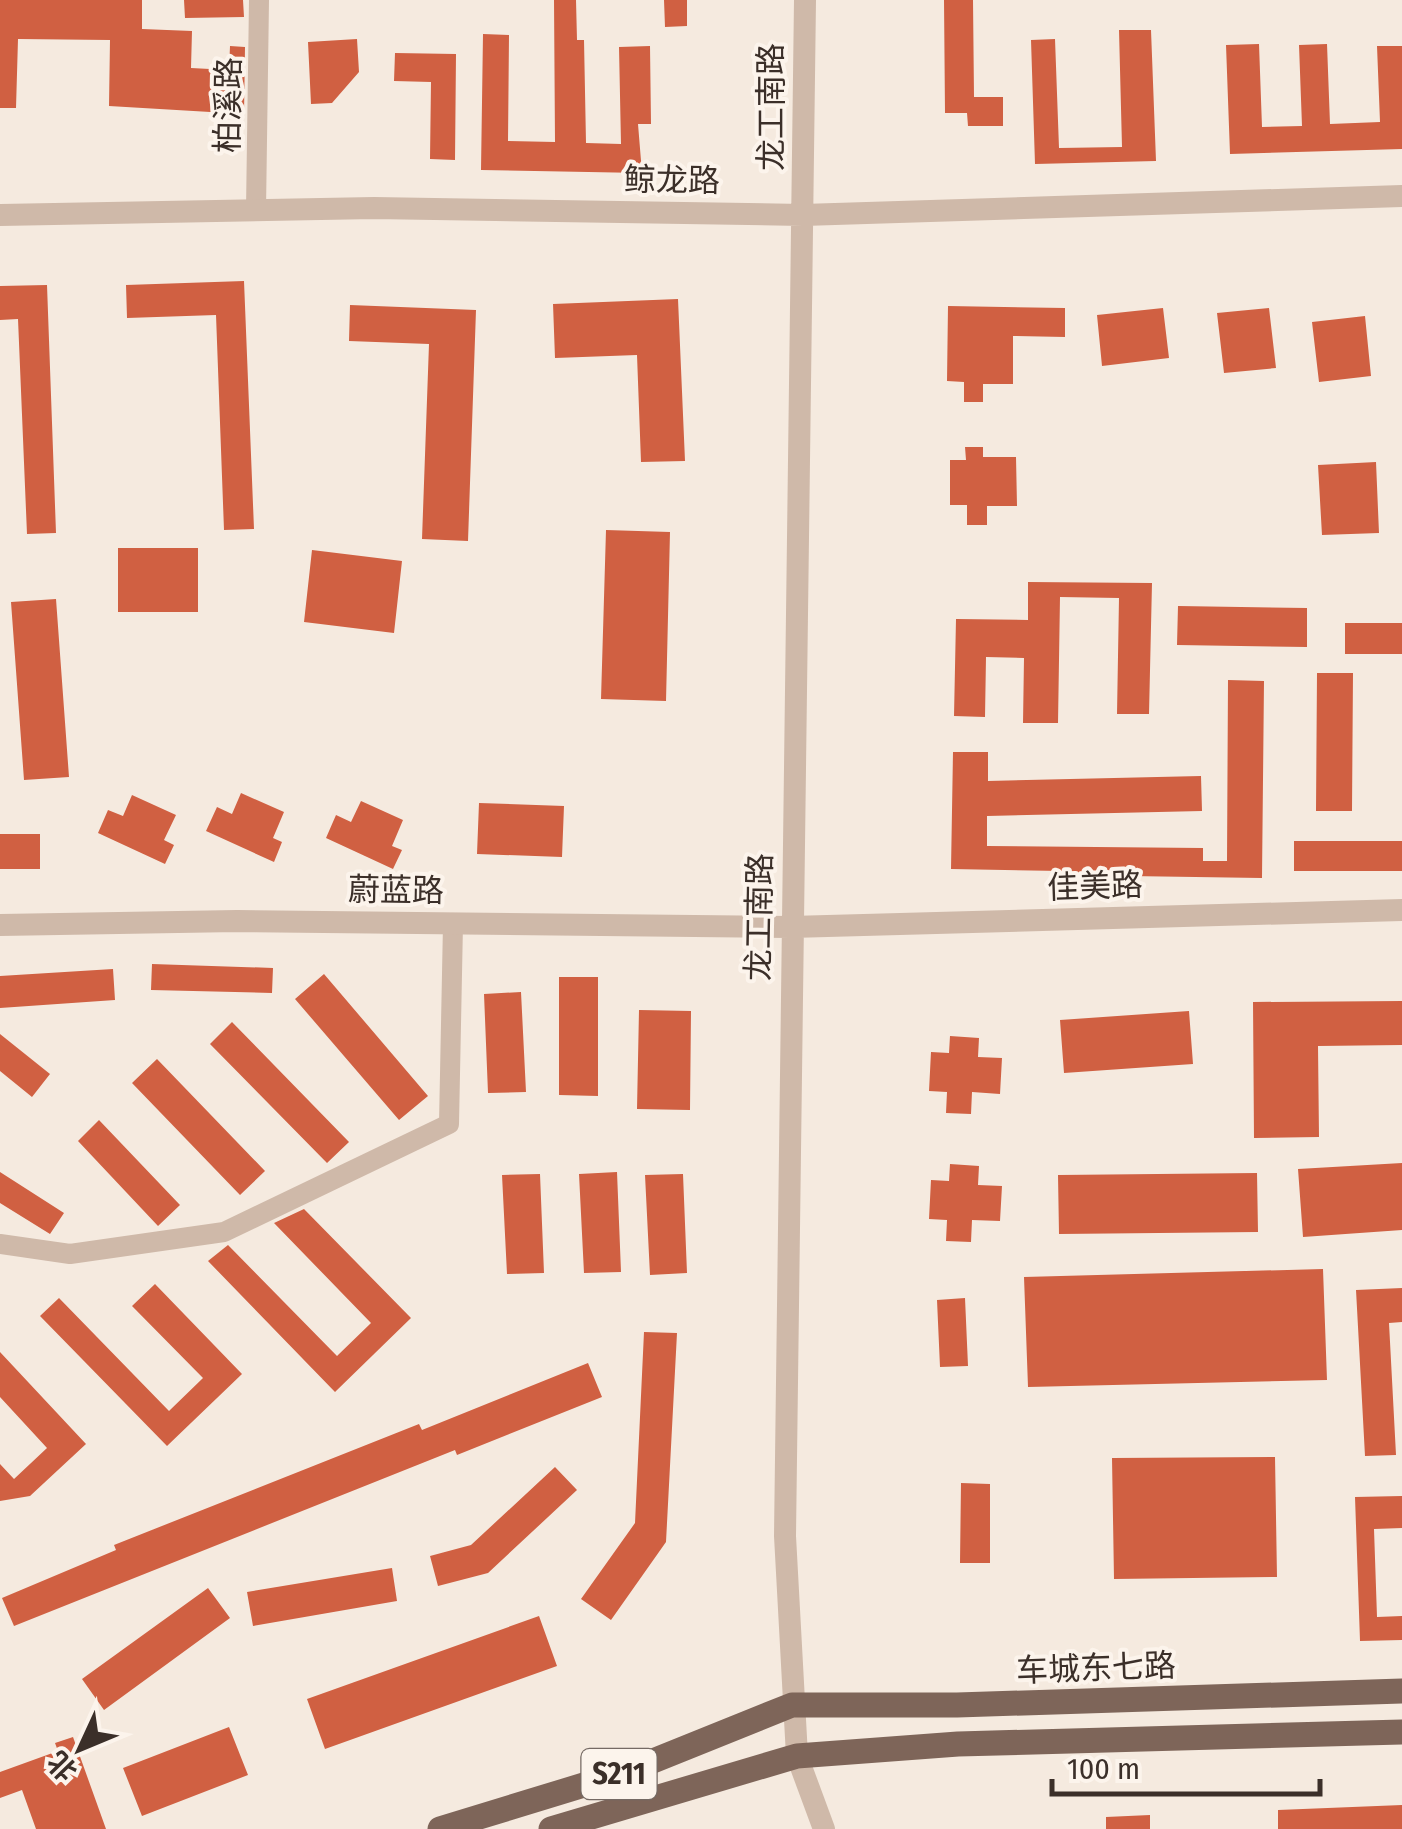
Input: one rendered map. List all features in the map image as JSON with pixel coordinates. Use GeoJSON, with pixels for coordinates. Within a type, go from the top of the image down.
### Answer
{"type":"FeatureCollection","features":[{"type":"Feature","properties":{"kind":"main road","name":"车城东七路"},"geometry":{"type":"LineString","coordinates":[[792,1705],[957,1705],[1402,1691]]}},
{"type":"Feature","properties":{"kind":"main road","name":"S211"},"geometry":{"type":"LineString","coordinates":[[440,1829],[623,1773],[792,1705]]}},
{"type":"Feature","properties":{"kind":"main road"},"geometry":{"type":"LineString","coordinates":[[796,1756],[958,1744],[1402,1732]]}},
{"type":"Feature","properties":{"kind":"main road","name":"S211"},"geometry":{"type":"LineString","coordinates":[[550,1829],[796,1756]]}},
{"type":"Feature","properties":{"kind":"street","name":"柏溪路"},"geometry":{"type":"LineString","coordinates":[[256,210],[259,0]]}},
{"type":"Feature","properties":{"kind":"street","name":"龙工南路"},"geometry":{"type":"LineString","coordinates":[[804,0],[785,1536],[796,1756],[824,1829]]}},
{"type":"Feature","properties":{"kind":"street","name":"鲸龙路"},"geometry":{"type":"LineString","coordinates":[[0,215],[374,208],[803,214],[1402,196]]}},
{"type":"Feature","properties":{"kind":"street","name":"佳美路"},"geometry":{"type":"LineString","coordinates":[[790,927],[1402,910]]}},
{"type":"Feature","properties":{"kind":"street","name":"蔚蓝路"},"geometry":{"type":"LineString","coordinates":[[0,925],[237,920],[790,927]]}},
{"type":"Feature","properties":{"kind":"street"},"geometry":{"type":"LineString","coordinates":[[0,1244],[70,1254],[224,1232],[449,1124],[453,924]]}},
{"type":"Feature","properties":{"kind":"building"},"geometry":{"type":"Polygon","coordinates":[[[0,0],[142,0],[142,29],[192,31],[191,68],[229,70],[230,46],[245,47],[244,114],[109,106],[110,40],[18,39],[16,108],[0,108],[0,0]]]}},
{"type":"Feature","properties":{"kind":"building"},"geometry":{"type":"Polygon","coordinates":[[[184,0],[243,0],[244,17],[185,18],[184,0]]]}},
{"type":"Feature","properties":{"kind":"building"},"geometry":{"type":"Polygon","coordinates":[[[554,0],[576,0],[577,40],[584,40],[586,143],[621,144],[619,47],[650,46],[651,124],[638,124],[642,173],[481,170],[483,34],[509,35],[508,141],[555,142],[554,0]]]}},
{"type":"Feature","properties":{"kind":"building"},"geometry":{"type":"Polygon","coordinates":[[[664,0],[687,0],[687,26],[665,27],[664,0]]]}},
{"type":"Feature","properties":{"kind":"building"},"geometry":{"type":"Polygon","coordinates":[[[944,0],[973,0],[974,97],[1003,97],[1003,126],[968,126],[967,113],[945,113],[944,0]]]}},
{"type":"Feature","properties":{"kind":"building"},"geometry":{"type":"Polygon","coordinates":[[[1119,30],[1151,30],[1156,161],[1035,164],[1031,40],[1055,39],[1059,148],[1122,147],[1119,30]]]}},
{"type":"Feature","properties":{"kind":"building"},"geometry":{"type":"Polygon","coordinates":[[[357,39],[359,72],[332,103],[311,104],[308,42],[357,39]]]}},
{"type":"Feature","properties":{"kind":"building"},"geometry":{"type":"Polygon","coordinates":[[[1259,44],[1262,127],[1302,126],[1299,45],[1327,44],[1330,124],[1380,122],[1377,46],[1402,46],[1402,149],[1230,154],[1226,45],[1259,44]]]}},
{"type":"Feature","properties":{"kind":"building"},"geometry":{"type":"Polygon","coordinates":[[[395,53],[456,54],[455,160],[430,159],[431,82],[394,81],[395,53]]]}},
{"type":"Feature","properties":{"kind":"building"},"geometry":{"type":"Polygon","coordinates":[[[244,281],[254,529],[224,530],[216,315],[127,318],[126,285],[244,281]]]}},
{"type":"Feature","properties":{"kind":"building"},"geometry":{"type":"Polygon","coordinates":[[[47,285],[56,533],[27,534],[18,319],[0,320],[0,286],[47,285]]]}},
{"type":"Feature","properties":{"kind":"building"},"geometry":{"type":"Polygon","coordinates":[[[678,299],[685,461],[641,462],[637,355],[555,358],[553,304],[678,299]]]}},
{"type":"Feature","properties":{"kind":"building"},"geometry":{"type":"Polygon","coordinates":[[[350,305],[476,310],[468,541],[422,539],[429,344],[349,341],[350,305]]]}},
{"type":"Feature","properties":{"kind":"building"},"geometry":{"type":"Polygon","coordinates":[[[948,306],[1065,308],[1065,337],[1013,336],[1013,384],[983,384],[983,402],[964,402],[964,382],[947,381],[948,306]]]}},
{"type":"Feature","properties":{"kind":"building"},"geometry":{"type":"Polygon","coordinates":[[[1163,308],[1169,358],[1102,366],[1097,315],[1163,308]]]}},
{"type":"Feature","properties":{"kind":"building"},"geometry":{"type":"Polygon","coordinates":[[[1269,308],[1276,368],[1224,373],[1217,313],[1269,308]]]}},
{"type":"Feature","properties":{"kind":"building"},"geometry":{"type":"Polygon","coordinates":[[[1365,316],[1371,376],[1319,382],[1312,322],[1365,316]]]}},
{"type":"Feature","properties":{"kind":"building"},"geometry":{"type":"Polygon","coordinates":[[[965,447],[983,447],[983,457],[1016,457],[1017,506],[987,506],[987,525],[967,525],[967,505],[950,505],[950,460],[966,460],[965,447]]]}},
{"type":"Feature","properties":{"kind":"building"},"geometry":{"type":"Polygon","coordinates":[[[1376,462],[1379,533],[1322,535],[1318,465],[1376,462]]]}},
{"type":"Feature","properties":{"kind":"building"},"geometry":{"type":"Polygon","coordinates":[[[606,530],[670,532],[666,701],[601,699],[606,530]]]}},
{"type":"Feature","properties":{"kind":"building"},"geometry":{"type":"Polygon","coordinates":[[[118,548],[198,548],[198,612],[118,612],[118,548]]]}},
{"type":"Feature","properties":{"kind":"building"},"geometry":{"type":"Polygon","coordinates":[[[312,550],[402,561],[394,633],[304,622],[312,550]]]}},
{"type":"Feature","properties":{"kind":"building"},"geometry":{"type":"Polygon","coordinates":[[[1028,582],[1152,583],[1149,714],[1117,714],[1119,598],[1060,597],[1058,723],[1023,723],[1024,658],[986,657],[985,717],[954,716],[956,619],[1028,620],[1028,582]]]}},
{"type":"Feature","properties":{"kind":"building"},"geometry":{"type":"Polygon","coordinates":[[[56,599],[69,777],[24,780],[11,602],[56,599]]]}},
{"type":"Feature","properties":{"kind":"building"},"geometry":{"type":"Polygon","coordinates":[[[1178,606],[1307,608],[1307,647],[1177,645],[1178,606]]]}},
{"type":"Feature","properties":{"kind":"building"},"geometry":{"type":"Polygon","coordinates":[[[1345,623],[1402,623],[1402,654],[1345,654],[1345,623]]]}},
{"type":"Feature","properties":{"kind":"building"},"geometry":{"type":"Polygon","coordinates":[[[1317,673],[1353,673],[1352,811],[1316,811],[1317,673]]]}},
{"type":"Feature","properties":{"kind":"building"},"geometry":{"type":"Polygon","coordinates":[[[1228,680],[1264,681],[1262,878],[951,869],[953,752],[988,752],[988,781],[1201,776],[1202,811],[987,816],[987,846],[1203,848],[1203,861],[1227,861],[1228,680]]]}},
{"type":"Feature","properties":{"kind":"building"},"geometry":{"type":"Polygon","coordinates":[[[241,793],[284,812],[273,838],[282,842],[274,862],[206,831],[217,807],[232,814],[241,793]]]}},
{"type":"Feature","properties":{"kind":"building"},"geometry":{"type":"Polygon","coordinates":[[[132,795],[176,815],[164,840],[174,845],[165,864],[98,833],[108,810],[123,816],[132,795]]]}},
{"type":"Feature","properties":{"kind":"building"},"geometry":{"type":"Polygon","coordinates":[[[361,801],[403,820],[392,846],[402,850],[393,869],[326,838],[336,815],[351,822],[361,801]]]}},
{"type":"Feature","properties":{"kind":"building"},"geometry":{"type":"Polygon","coordinates":[[[479,803],[564,806],[562,857],[477,854],[479,803]]]}},
{"type":"Feature","properties":{"kind":"building"},"geometry":{"type":"Polygon","coordinates":[[[0,834],[40,834],[40,869],[0,869],[0,834]]]}},
{"type":"Feature","properties":{"kind":"building"},"geometry":{"type":"Polygon","coordinates":[[[1294,841],[1402,841],[1402,871],[1294,871],[1294,841]]]}},
{"type":"Feature","properties":{"kind":"building"},"geometry":{"type":"Polygon","coordinates":[[[152,964],[273,968],[272,993],[151,990],[152,964]]]}},
{"type":"Feature","properties":{"kind":"building"},"geometry":{"type":"Polygon","coordinates":[[[113,969],[115,1000],[0,1008],[0,976],[113,969]]]}},
{"type":"Feature","properties":{"kind":"building"},"geometry":{"type":"Polygon","coordinates":[[[324,974],[428,1096],[399,1120],[295,999],[324,974]]]}},
{"type":"Feature","properties":{"kind":"building"},"geometry":{"type":"Polygon","coordinates":[[[559,977],[598,977],[598,1096],[559,1095],[559,977]]]}},
{"type":"Feature","properties":{"kind":"building"},"geometry":{"type":"Polygon","coordinates":[[[521,992],[526,1092],[488,1093],[484,994],[521,992]]]}},
{"type":"Feature","properties":{"kind":"building"},"geometry":{"type":"Polygon","coordinates":[[[1402,1001],[1402,1045],[1318,1046],[1319,1137],[1254,1138],[1253,1002],[1402,1001]]]}},
{"type":"Feature","properties":{"kind":"building"},"geometry":{"type":"Polygon","coordinates":[[[639,1010],[691,1011],[690,1110],[637,1109],[639,1010]]]}},
{"type":"Feature","properties":{"kind":"building"},"geometry":{"type":"Polygon","coordinates":[[[1189,1011],[1193,1064],[1064,1073],[1060,1020],[1189,1011]]]}},
{"type":"Feature","properties":{"kind":"building"},"geometry":{"type":"Polygon","coordinates":[[[232,1022],[349,1142],[327,1163],[210,1044],[232,1022]]]}},
{"type":"Feature","properties":{"kind":"building"},"geometry":{"type":"Polygon","coordinates":[[[0,1034],[50,1074],[32,1097],[0,1071],[0,1034]]]}},
{"type":"Feature","properties":{"kind":"building"},"geometry":{"type":"Polygon","coordinates":[[[950,1036],[979,1038],[978,1057],[1002,1058],[1000,1094],[972,1092],[971,1114],[946,1113],[947,1092],[929,1091],[931,1052],[949,1053],[950,1036]]]}},
{"type":"Feature","properties":{"kind":"building"},"geometry":{"type":"Polygon","coordinates":[[[157,1059],[265,1171],[240,1195],[132,1083],[157,1059]]]}},
{"type":"Feature","properties":{"kind":"building"},"geometry":{"type":"Polygon","coordinates":[[[99,1120],[180,1205],[158,1226],[78,1141],[99,1120]]]}},
{"type":"Feature","properties":{"kind":"building"},"geometry":{"type":"Polygon","coordinates":[[[1402,1163],[1402,1230],[1303,1237],[1298,1169],[1402,1163]]]}},
{"type":"Feature","properties":{"kind":"building"},"geometry":{"type":"Polygon","coordinates":[[[950,1164],[979,1166],[978,1185],[1002,1186],[1000,1221],[972,1220],[971,1242],[946,1241],[947,1220],[929,1219],[931,1180],[949,1181],[950,1164]]]}},
{"type":"Feature","properties":{"kind":"building"},"geometry":{"type":"Polygon","coordinates":[[[0,1172],[64,1213],[50,1234],[0,1203],[0,1172]]]}},
{"type":"Feature","properties":{"kind":"building"},"geometry":{"type":"Polygon","coordinates":[[[617,1172],[621,1272],[584,1273],[579,1174],[617,1172]]]}},
{"type":"Feature","properties":{"kind":"building"},"geometry":{"type":"Polygon","coordinates":[[[1257,1173],[1258,1232],[1059,1234],[1058,1175],[1257,1173]]]}},
{"type":"Feature","properties":{"kind":"building"},"geometry":{"type":"Polygon","coordinates":[[[540,1174],[544,1273],[507,1274],[502,1175],[540,1174]]]}},
{"type":"Feature","properties":{"kind":"building"},"geometry":{"type":"Polygon","coordinates":[[[683,1174],[687,1273],[650,1275],[645,1175],[683,1174]]]}},
{"type":"Feature","properties":{"kind":"building"},"geometry":{"type":"Polygon","coordinates":[[[304,1209],[411,1318],[335,1392],[208,1261],[228,1245],[337,1356],[371,1323],[274,1223],[304,1209]]]}},
{"type":"Feature","properties":{"kind":"building"},"geometry":{"type":"Polygon","coordinates":[[[1323,1269],[1327,1380],[1028,1387],[1024,1277],[1323,1269]]]}},
{"type":"Feature","properties":{"kind":"building"},"geometry":{"type":"Polygon","coordinates":[[[155,1284],[242,1374],[167,1446],[40,1316],[59,1298],[169,1411],[203,1378],[132,1306],[155,1284]]]}},
{"type":"Feature","properties":{"kind":"building"},"geometry":{"type":"Polygon","coordinates":[[[1402,1288],[1402,1322],[1389,1323],[1396,1455],[1365,1456],[1356,1290],[1402,1288]]]}},
{"type":"Feature","properties":{"kind":"building"},"geometry":{"type":"Polygon","coordinates":[[[965,1298],[968,1366],[940,1367],[937,1300],[965,1298]]]}},
{"type":"Feature","properties":{"kind":"building"},"geometry":{"type":"Polygon","coordinates":[[[644,1332],[677,1333],[666,1542],[611,1620],[581,1599],[635,1523],[644,1332]]]}},
{"type":"Feature","properties":{"kind":"building"},"geometry":{"type":"Polygon","coordinates":[[[0,1352],[86,1444],[30,1496],[0,1501],[0,1464],[14,1479],[47,1448],[0,1397],[0,1352]]]}},
{"type":"Feature","properties":{"kind":"building"},"geometry":{"type":"Polygon","coordinates":[[[588,1363],[602,1397],[457,1455],[455,1450],[14,1626],[2,1598],[116,1550],[114,1545],[419,1424],[422,1430],[588,1363]]]}},
{"type":"Feature","properties":{"kind":"building"},"geometry":{"type":"Polygon","coordinates":[[[1275,1457],[1277,1577],[1114,1579],[1112,1458],[1275,1457]]]}},
{"type":"Feature","properties":{"kind":"building"},"geometry":{"type":"Polygon","coordinates":[[[555,1467],[577,1490],[488,1573],[438,1586],[430,1556],[471,1545],[555,1467]]]}},
{"type":"Feature","properties":{"kind":"building"},"geometry":{"type":"Polygon","coordinates":[[[961,1483],[990,1484],[990,1563],[960,1563],[961,1483]]]}},
{"type":"Feature","properties":{"kind":"building"},"geometry":{"type":"Polygon","coordinates":[[[1402,1496],[1402,1528],[1374,1529],[1377,1617],[1402,1616],[1402,1640],[1360,1641],[1355,1497],[1402,1496]]]}},
{"type":"Feature","properties":{"kind":"building"},"geometry":{"type":"Polygon","coordinates":[[[392,1568],[397,1601],[253,1626],[247,1592],[392,1568]]]}},
{"type":"Feature","properties":{"kind":"building"},"geometry":{"type":"Polygon","coordinates":[[[208,1588],[230,1618],[104,1710],[82,1679],[208,1588]]]}},
{"type":"Feature","properties":{"kind":"building"},"geometry":{"type":"Polygon","coordinates":[[[539,1616],[557,1666],[325,1749],[307,1699],[539,1616]]]}},
{"type":"Feature","properties":{"kind":"building"},"geometry":{"type":"Polygon","coordinates":[[[229,1727],[248,1775],[142,1816],[123,1768],[229,1727]]]}},
{"type":"Feature","properties":{"kind":"building"},"geometry":{"type":"Polygon","coordinates":[[[73,1737],[106,1829],[36,1829],[22,1790],[0,1798],[0,1772],[58,1751],[55,1743],[73,1737]]]}},
{"type":"Feature","properties":{"kind":"building"},"geometry":{"type":"Polygon","coordinates":[[[1402,1805],[1402,1829],[1278,1829],[1278,1810],[1402,1805]]]}},
{"type":"Feature","properties":{"kind":"building"},"geometry":{"type":"Polygon","coordinates":[[[1150,1815],[1150,1829],[1106,1829],[1106,1817],[1150,1815]]]}}]}
